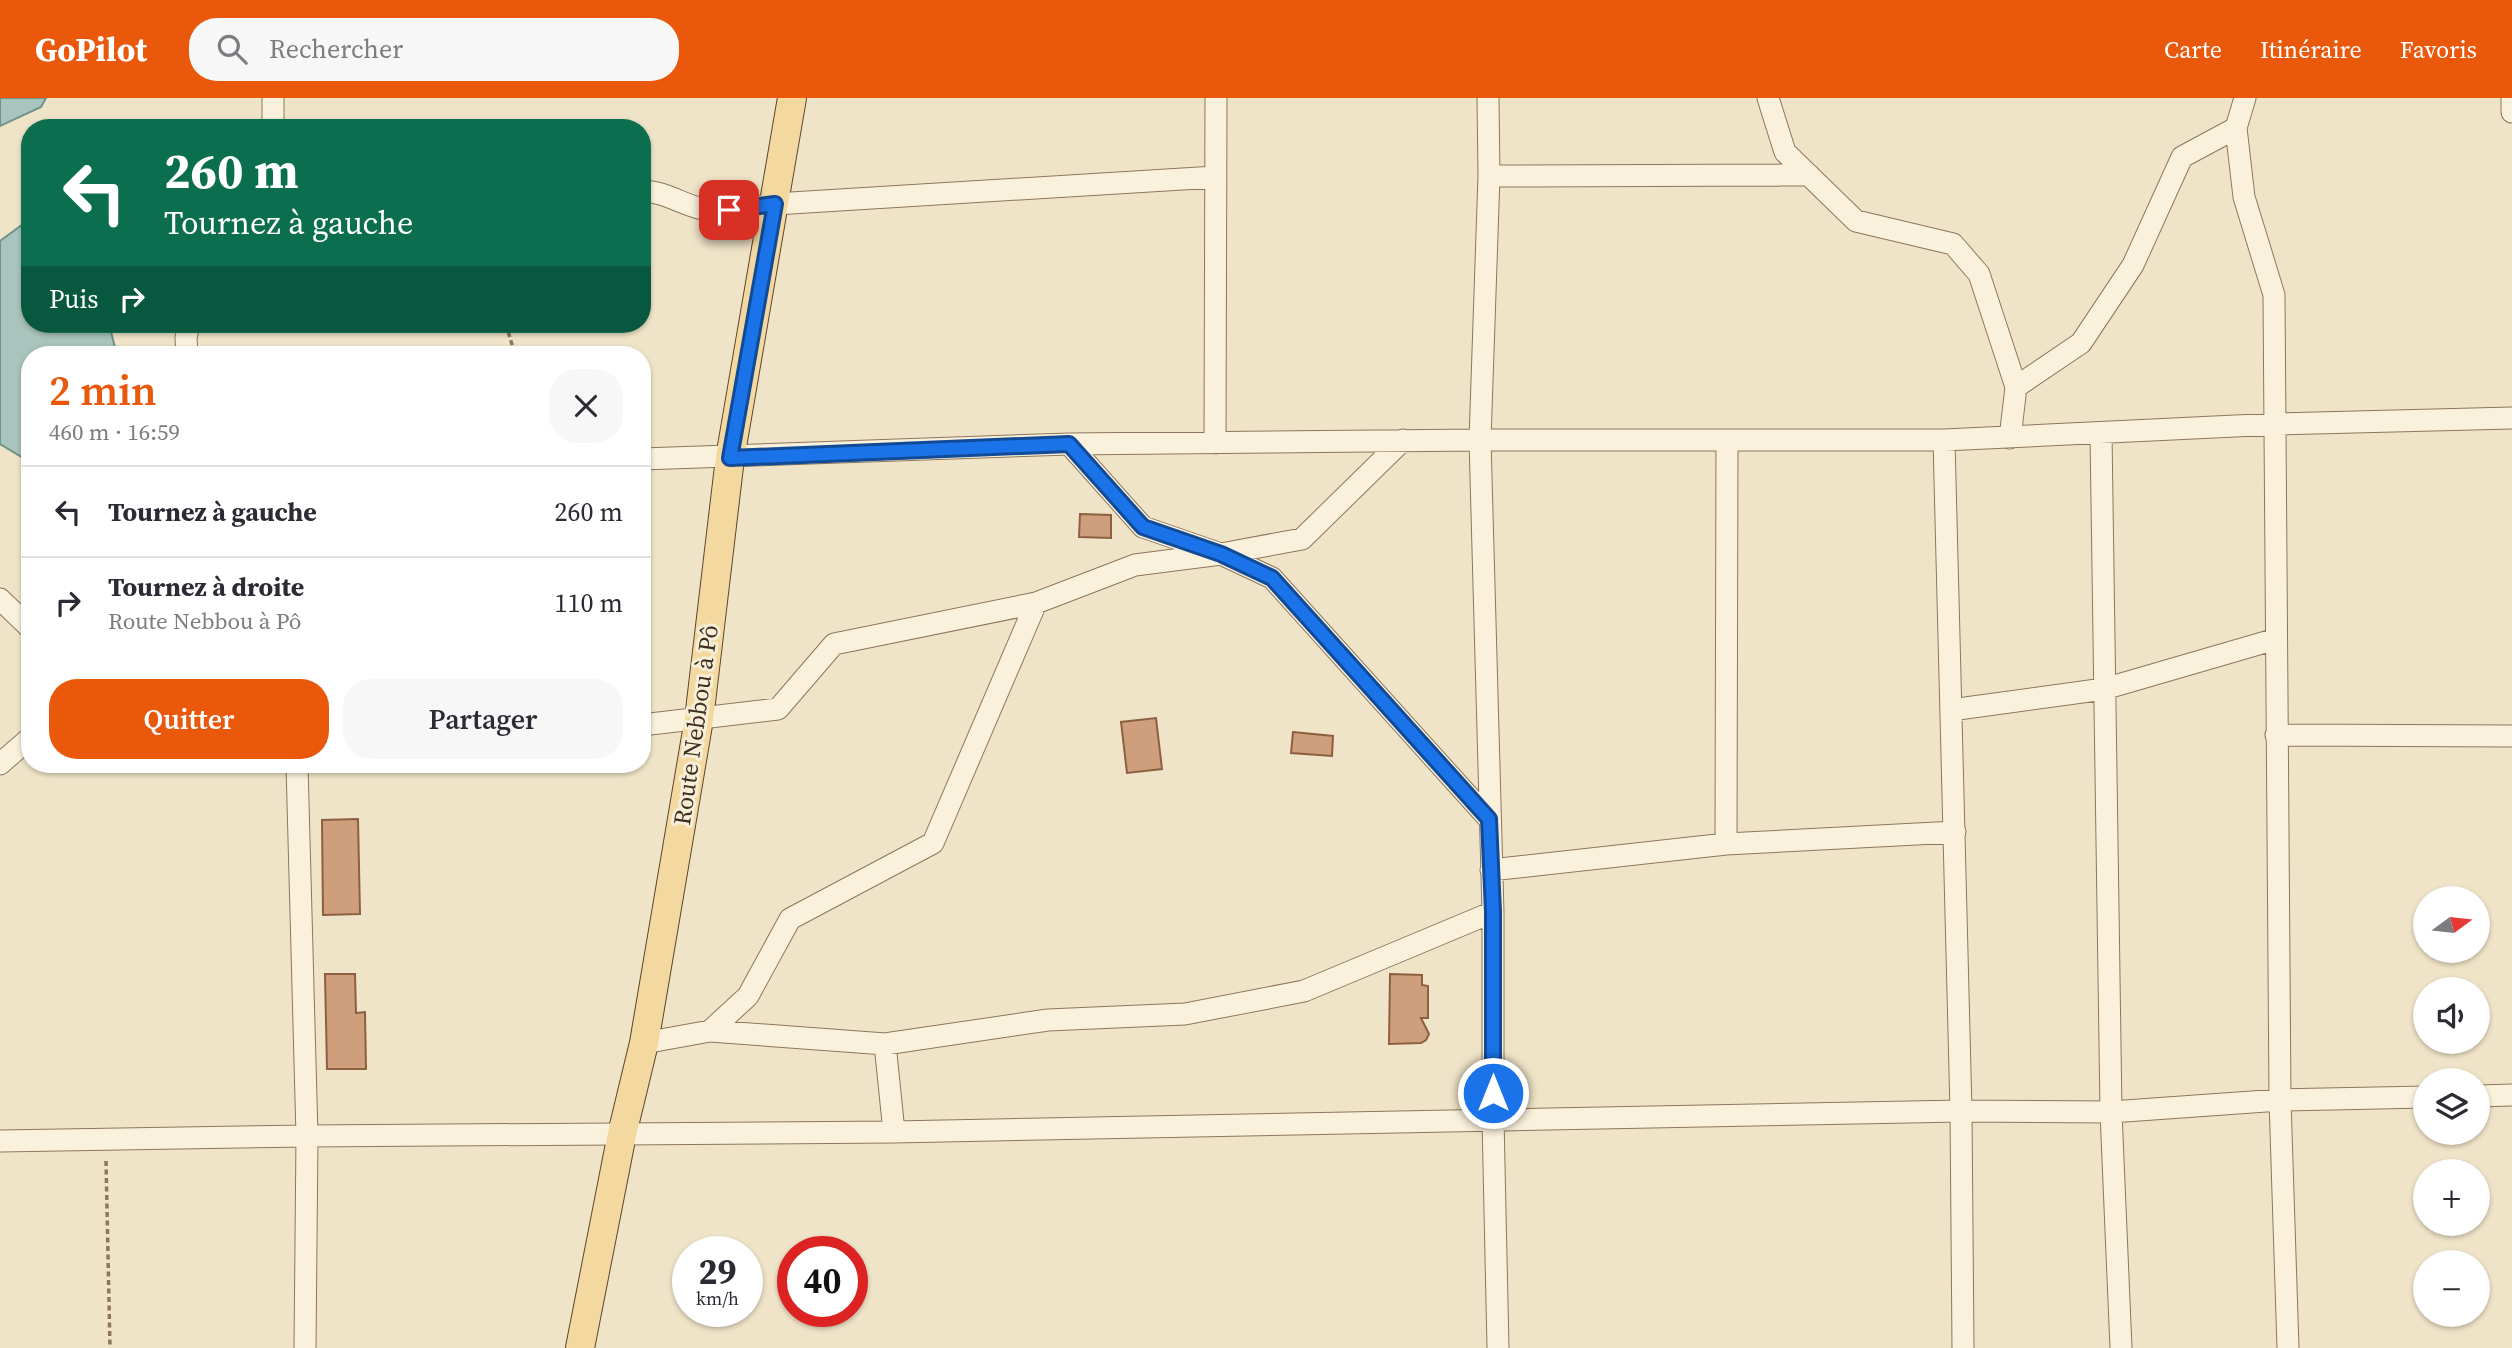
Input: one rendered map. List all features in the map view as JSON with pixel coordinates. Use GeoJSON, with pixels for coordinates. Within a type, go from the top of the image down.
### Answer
{"type":"FeatureCollection","features":[{"type":"Feature","properties":{"kind":"main road","name":"Route Nebbou à Pô"},"geometry":{"type":"LineString","coordinates":[[580,1348],[622,1135],[644,1042],[699,719],[730,458],[792,98]]}},
{"type":"Feature","properties":{"kind":"street"},"geometry":{"type":"LineString","coordinates":[[273,98],[273,119]]}},
{"type":"Feature","properties":{"kind":"street"},"geometry":{"type":"LineString","coordinates":[[1215,443],[1216,98]]}},
{"type":"Feature","properties":{"kind":"street"},"geometry":{"type":"LineString","coordinates":[[1489,98],[1480,440],[1493,912],[1493,1119],[1498,1348]]}},
{"type":"Feature","properties":{"kind":"street"},"geometry":{"type":"LineString","coordinates":[[1768,98],[1785,152],[1856,221],[1953,244],[1979,274],[2016,387],[2010,438]]}},
{"type":"Feature","properties":{"kind":"street"},"geometry":{"type":"LineString","coordinates":[[2245,98],[2236,128],[2244,197],[2274,295],[2280,1100],[2288,1348]]}},
{"type":"Feature","properties":{"kind":"street"},"geometry":{"type":"LineString","coordinates":[[2512,98],[2512,112]]}},
{"type":"Feature","properties":{"kind":"street"},"geometry":{"type":"LineString","coordinates":[[2016,387],[2081,343],[2133,265],[2182,157],[2236,128]]}},
{"type":"Feature","properties":{"kind":"street"},"geometry":{"type":"LineString","coordinates":[[1489,176],[1809,175]]}},
{"type":"Feature","properties":{"kind":"street"},"geometry":{"type":"LineString","coordinates":[[651,191],[697,208],[714,211],[775,204],[1215,177]]}},
{"type":"Feature","properties":{"kind":"street"},"geometry":{"type":"LineString","coordinates":[[651,459],[1069,444],[1403,440],[1944,440],[2277,424],[2512,418]]}},
{"type":"Feature","properties":{"kind":"street"},"geometry":{"type":"LineString","coordinates":[[2101,434],[2110,1112],[2121,1348]]}},
{"type":"Feature","properties":{"kind":"street"},"geometry":{"type":"LineString","coordinates":[[651,724],[778,709],[834,644],[1036,603],[1135,565],[1221,554],[1302,538],[1403,440]]}},
{"type":"Feature","properties":{"kind":"street"},"geometry":{"type":"LineString","coordinates":[[1726,844],[1727,440]]}},
{"type":"Feature","properties":{"kind":"street"},"geometry":{"type":"LineString","coordinates":[[1944,440],[1961,1111],[1963,1348]]}},
{"type":"Feature","properties":{"kind":"street"},"geometry":{"type":"LineString","coordinates":[[1069,444],[1143,527],[1221,554],[1272,578],[1489,819]]}},
{"type":"Feature","properties":{"kind":"street"},"geometry":{"type":"LineString","coordinates":[[0,599],[21,619]]}},
{"type":"Feature","properties":{"kind":"street"},"geometry":{"type":"LineString","coordinates":[[710,1031],[748,996],[790,919],[933,843],[1036,603]]}},
{"type":"Feature","properties":{"kind":"street"},"geometry":{"type":"LineString","coordinates":[[1951,710],[2104,689],[2276,639]]}},
{"type":"Feature","properties":{"kind":"street"},"geometry":{"type":"LineString","coordinates":[[2276,735],[2512,736]]}},
{"type":"Feature","properties":{"kind":"street"},"geometry":{"type":"LineString","coordinates":[[0,764],[21,746]]}},
{"type":"Feature","properties":{"kind":"street"},"geometry":{"type":"LineString","coordinates":[[298,773],[307,1136],[305,1348]]}},
{"type":"Feature","properties":{"kind":"street"},"geometry":{"type":"LineString","coordinates":[[1491,870],[1726,844],[1955,832]]}},
{"type":"Feature","properties":{"kind":"street"},"geometry":{"type":"LineString","coordinates":[[644,1042],[710,1031],[885,1044],[1048,1020],[1185,1014],[1304,991],[1493,912]]}},
{"type":"Feature","properties":{"kind":"street"},"geometry":{"type":"LineString","coordinates":[[885,1044],[894,1132]]}},
{"type":"Feature","properties":{"kind":"street"},"geometry":{"type":"LineString","coordinates":[[2490,1096],[2512,1095]]}},
{"type":"Feature","properties":{"kind":"street"},"geometry":{"type":"LineString","coordinates":[[0,1142],[307,1136],[894,1132],[1961,1111],[2110,1112],[2280,1100],[2413,1097]]}},
{"type":"Feature","properties":{"kind":"path"},"geometry":{"type":"LineString","coordinates":[[106,1141],[110,1348]]}},
{"type":"Feature","properties":{"kind":"water"},"geometry":{"type":"Polygon","coordinates":[[[0,98],[46,98],[41,107],[0,126],[0,98]]]}},
{"type":"Feature","properties":{"kind":"water"},"geometry":{"type":"Polygon","coordinates":[[[21,226],[21,333],[111,333],[115,346],[21,346],[21,457],[0,444],[0,241],[21,226]]]}},
{"type":"Feature","properties":{"kind":"building"},"geometry":{"type":"Polygon","coordinates":[[[1080,514],[1111,515],[1111,538],[1079,537],[1080,514]]]}},
{"type":"Feature","properties":{"kind":"building"},"geometry":{"type":"Polygon","coordinates":[[[1156,718],[1162,769],[1127,773],[1121,722],[1156,718]]]}},
{"type":"Feature","properties":{"kind":"building"},"geometry":{"type":"Polygon","coordinates":[[[1293,732],[1333,736],[1332,756],[1291,753],[1293,732]]]}},
{"type":"Feature","properties":{"kind":"building"},"geometry":{"type":"Polygon","coordinates":[[[358,819],[360,914],[323,915],[322,820],[358,819]]]}},
{"type":"Feature","properties":{"kind":"building"},"geometry":{"type":"Polygon","coordinates":[[[325,974],[355,974],[356,1013],[365,1012],[366,1069],[327,1069],[325,974]]]}},
{"type":"Feature","properties":{"kind":"building"},"geometry":{"type":"Polygon","coordinates":[[[1390,974],[1422,975],[1422,985],[1428,986],[1428,1018],[1421,1018],[1429,1034],[1421,1043],[1389,1044],[1390,974]]]}},
{"type":"Feature","properties":{"kind":"route"},"geometry":{"type":"LineString","coordinates":[[729,210],[775,204],[730,458],[1069,444],[1143,527],[1221,554],[1272,578],[1489,819],[1493,912],[1493,1093]]}}]}
